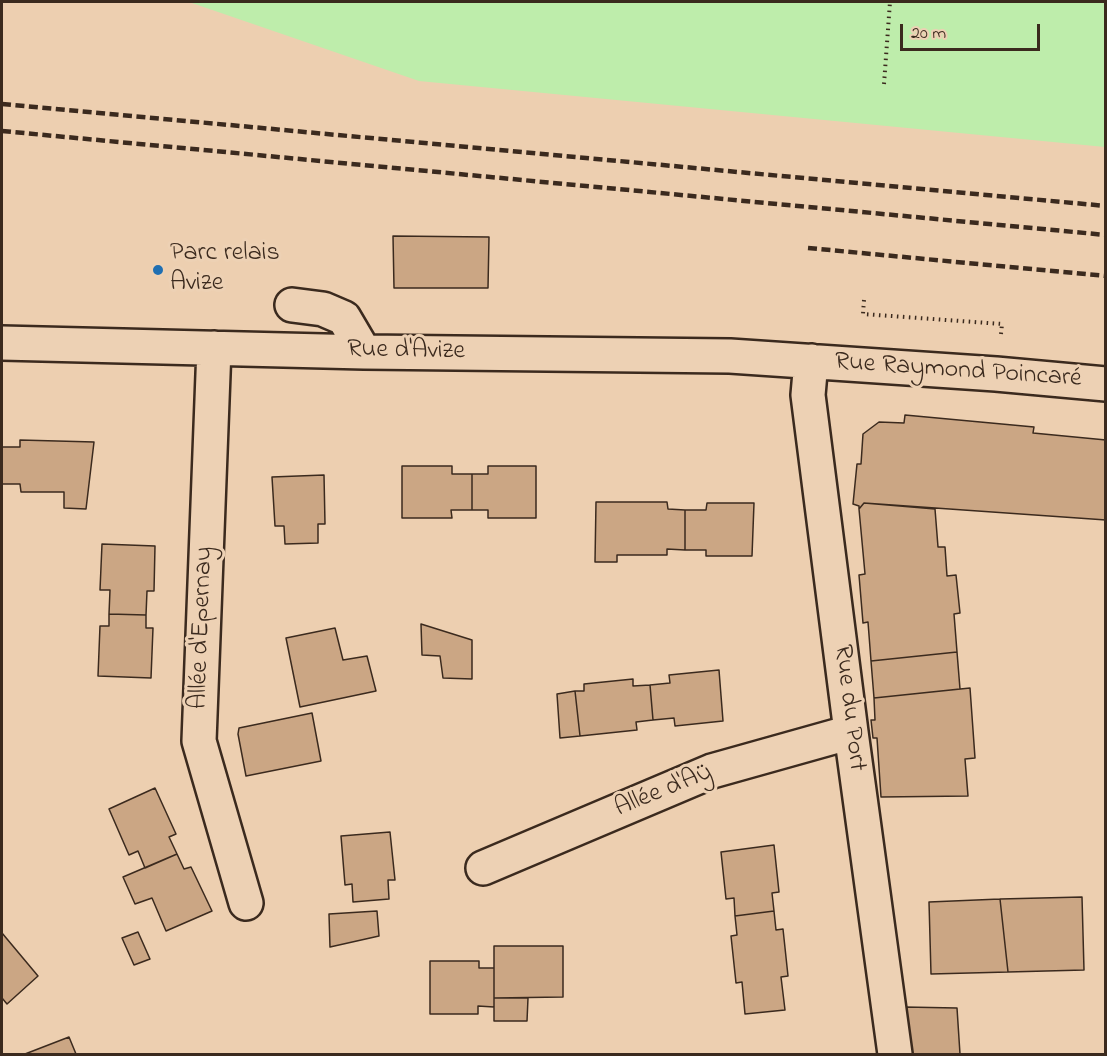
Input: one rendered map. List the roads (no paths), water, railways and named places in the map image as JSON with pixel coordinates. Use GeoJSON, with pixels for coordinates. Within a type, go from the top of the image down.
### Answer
{"type":"FeatureCollection","features":[{"type":"Feature","properties":{"kind":"street"},"geometry":{"type":"LineString","coordinates":[[292,305],[323,309],[344,318],[364,352]]}},
{"type":"Feature","properties":{"kind":"street","name":"Rue d'Avize"},"geometry":{"type":"LineString","coordinates":[[2,343],[364,352],[730,356],[811,361]]}},
{"type":"Feature","properties":{"kind":"street","name":"Allée d'Epernay"},"geometry":{"type":"LineString","coordinates":[[214,348],[199,741],[246,903]]}},
{"type":"Feature","properties":{"kind":"street","name":"Rue Raymond Poincaré"},"geometry":{"type":"LineString","coordinates":[[811,361],[1106,384]]}},
{"type":"Feature","properties":{"kind":"street","name":"Rue du Port"},"geometry":{"type":"LineString","coordinates":[[811,361],[808,395],[895,1054]]}},
{"type":"Feature","properties":{"kind":"street","name":"Allée d'Aÿ"},"geometry":{"type":"LineString","coordinates":[[483,868],[712,771],[851,732]]}},
{"type":"Feature","properties":{"kind":"railway"},"geometry":{"type":"LineString","coordinates":[[2,104],[1106,206]]}},
{"type":"Feature","properties":{"kind":"railway"},"geometry":{"type":"LineString","coordinates":[[2,131],[1106,235]]}},
{"type":"Feature","properties":{"kind":"railway"},"geometry":{"type":"LineString","coordinates":[[808,248],[1106,276]]}},
{"type":"Feature","properties":{"kind":"place","name":"Parc relais Avize"},"geometry":{"type":"Point","coordinates":[158,270]}}]}
